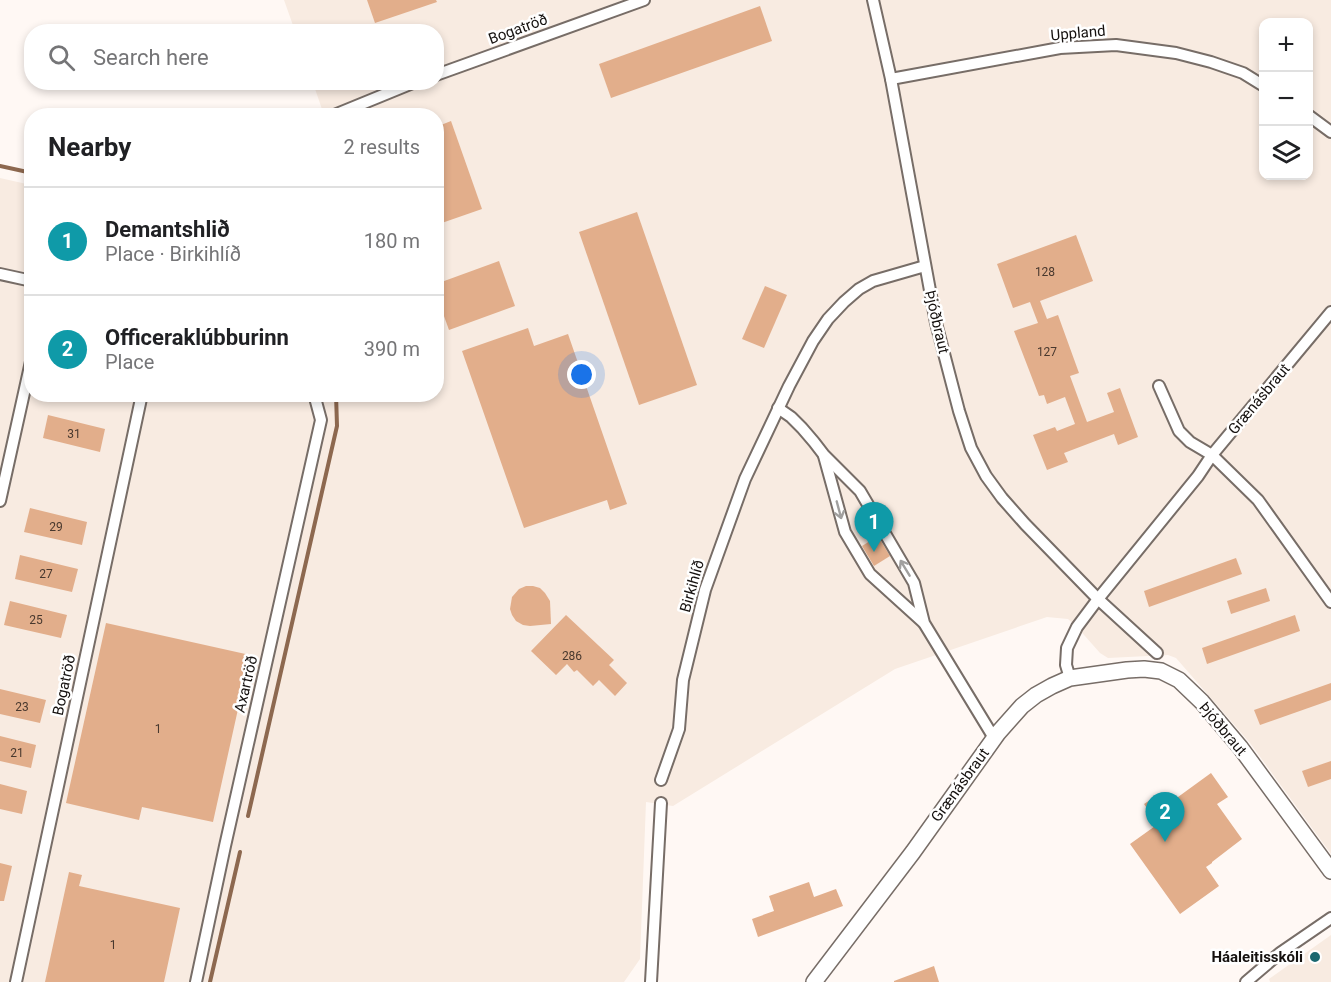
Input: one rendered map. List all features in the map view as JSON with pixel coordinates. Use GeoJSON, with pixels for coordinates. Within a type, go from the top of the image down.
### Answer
{"type":"FeatureCollection","features":[{"type":"Feature","properties":{"kind":"street","name":"Bogatröð"},"geometry":{"type":"LineString","coordinates":[[444,72],[644,0]]}},
{"type":"Feature","properties":{"kind":"street","name":"Þjóðbraut"},"geometry":{"type":"LineString","coordinates":[[873,0],[891,79],[936,323],[958,411],[971,448],[986,476],[1002,498],[1098,599]]}},
{"type":"Feature","properties":{"kind":"street","name":"Uppland"},"geometry":{"type":"LineString","coordinates":[[891,79],[1060,48],[1116,45],[1176,53],[1211,62],[1243,74],[1259,84]]}},
{"type":"Feature","properties":{"kind":"street"},"geometry":{"type":"LineString","coordinates":[[352,108],[395,90]]}},
{"type":"Feature","properties":{"kind":"street"},"geometry":{"type":"LineString","coordinates":[[1313,119],[1331,132]]}},
{"type":"Feature","properties":{"kind":"street","name":"Birkihlíð"},"geometry":{"type":"LineString","coordinates":[[661,780],[679,729],[683,680],[705,590],[745,479],[778,408],[813,341],[828,319],[844,302],[873,281],[925,266]]}},
{"type":"Feature","properties":{"kind":"street"},"geometry":{"type":"LineString","coordinates":[[0,274],[24,279]]}},
{"type":"Feature","properties":{"kind":"street","name":"Grænásbraut"},"geometry":{"type":"LineString","coordinates":[[814,982],[913,852],[994,738],[1022,706],[1036,695],[1070,678],[1066,665],[1067,648],[1077,627],[1198,476],[1212,455],[1331,312]]}},
{"type":"Feature","properties":{"kind":"street"},"geometry":{"type":"LineString","coordinates":[[1159,386],[1179,431],[1190,442],[1212,455],[1258,500],[1331,602]]}},
{"type":"Feature","properties":{"kind":"street"},"geometry":{"type":"LineString","coordinates":[[0,501],[24,393]]}},
{"type":"Feature","properties":{"kind":"street","name":"Bogatröð"},"geometry":{"type":"LineString","coordinates":[[16,982],[140,402]]}},
{"type":"Feature","properties":{"kind":"street","name":"Axartröð"},"geometry":{"type":"LineString","coordinates":[[196,982],[321,420],[316,402]]}},
{"type":"Feature","properties":{"kind":"street"},"geometry":{"type":"LineString","coordinates":[[778,408],[802,428],[824,455],[860,492],[914,583],[924,623]]}},
{"type":"Feature","properties":{"kind":"street"},"geometry":{"type":"LineString","coordinates":[[824,455],[844,532],[850,542],[870,574],[924,623],[994,738]]}},
{"type":"Feature","properties":{"kind":"street"},"geometry":{"type":"LineString","coordinates":[[1098,599],[1157,653]]}},
{"type":"Feature","properties":{"kind":"street","name":"Þjóðbraut"},"geometry":{"type":"LineString","coordinates":[[1070,678],[1120,670],[1144,669],[1161,671],[1179,681],[1202,702],[1240,747],[1331,871]]}},
{"type":"Feature","properties":{"kind":"street"},"geometry":{"type":"LineString","coordinates":[[651,982],[661,804]]}},
{"type":"Feature","properties":{"kind":"street"},"geometry":{"type":"LineString","coordinates":[[1246,982],[1280,953],[1331,918]]}},
{"type":"Feature","properties":{"kind":"shaded area"},"geometry":{"type":"Polygon","coordinates":[[[284,0],[1331,0],[1331,854],[1250,743],[1176,658],[1168,655],[1108,658],[1100,653],[1068,619],[1047,617],[895,669],[673,806],[646,802],[640,959],[624,982],[0,982],[0,178],[24,183],[24,402],[444,402],[444,108],[322,108],[315,90],[444,90],[444,24],[293,24],[284,0]]]}},
{"type":"Feature","properties":{"kind":"shaded area","name":"Háaleitisskóli"},"geometry":{"type":"Polygon","coordinates":[[[1331,935],[1331,982],[1270,982],[1269,979],[1331,935]]]}},
{"type":"Feature","properties":{"kind":"building"},"geometry":{"type":"Polygon","coordinates":[[[367,0],[436,0],[437,2],[375,23],[367,0]]]}},
{"type":"Feature","properties":{"kind":"building"},"geometry":{"type":"Polygon","coordinates":[[[760,6],[772,41],[611,98],[599,64],[760,6]]]}},
{"type":"Feature","properties":{"kind":"building"},"geometry":{"type":"Polygon","coordinates":[[[451,121],[482,209],[444,222],[444,124],[451,121]]]}},
{"type":"Feature","properties":{"kind":"building"},"geometry":{"type":"Polygon","coordinates":[[[637,212],[697,385],[639,405],[579,232],[637,212]]]}},
{"type":"Feature","properties":{"kind":"building"},"geometry":{"type":"Polygon","coordinates":[[[1076,235],[1093,281],[1040,301],[1047,319],[1058,315],[1079,373],[1070,376],[1087,422],[1114,412],[1107,393],[1120,388],[1138,437],[1118,445],[1114,434],[1064,453],[1068,462],[1047,470],[1033,435],[1055,427],[1057,431],[1075,424],[1065,397],[1047,404],[1044,395],[1039,396],[1014,331],[1038,323],[1030,302],[1013,308],[997,264],[1076,235]]]}},
{"type":"Feature","properties":{"kind":"building"},"geometry":{"type":"Polygon","coordinates":[[[499,261],[515,306],[449,330],[444,316],[444,281],[499,261]]]}},
{"type":"Feature","properties":{"kind":"building"},"geometry":{"type":"Polygon","coordinates":[[[765,286],[787,295],[764,348],[742,339],[765,286]]]}},
{"type":"Feature","properties":{"kind":"building"},"geometry":{"type":"Polygon","coordinates":[[[528,328],[534,346],[568,334],[627,504],[610,510],[607,500],[524,528],[462,351],[528,328]]]}},
{"type":"Feature","properties":{"kind":"building"},"geometry":{"type":"Polygon","coordinates":[[[48,415],[105,429],[100,452],[43,438],[48,415]]]}},
{"type":"Feature","properties":{"kind":"building"},"geometry":{"type":"Polygon","coordinates":[[[30,508],[87,522],[82,545],[24,532],[30,508]]]}},
{"type":"Feature","properties":{"kind":"building"},"geometry":{"type":"Polygon","coordinates":[[[878,536],[890,556],[874,566],[862,546],[878,536]]]}},
{"type":"Feature","properties":{"kind":"building"},"geometry":{"type":"Polygon","coordinates":[[[20,555],[78,569],[72,592],[15,579],[20,555]]]}},
{"type":"Feature","properties":{"kind":"building"},"geometry":{"type":"Polygon","coordinates":[[[1236,558],[1242,574],[1149,607],[1144,591],[1236,558]]]}},
{"type":"Feature","properties":{"kind":"building"},"geometry":{"type":"Polygon","coordinates":[[[526,586],[540,588],[545,593],[550,601],[551,624],[523,625],[512,615],[510,609],[512,597],[519,589],[526,586]]]}},
{"type":"Feature","properties":{"kind":"building"},"geometry":{"type":"Polygon","coordinates":[[[1266,588],[1270,601],[1231,614],[1227,601],[1266,588]]]}},
{"type":"Feature","properties":{"kind":"building"},"geometry":{"type":"Polygon","coordinates":[[[10,601],[67,615],[61,638],[4,625],[10,601]]]}},
{"type":"Feature","properties":{"kind":"building"},"geometry":{"type":"Polygon","coordinates":[[[566,615],[614,660],[609,665],[627,683],[615,696],[599,680],[593,686],[577,670],[574,672],[567,664],[556,675],[531,651],[566,615]]]}},
{"type":"Feature","properties":{"kind":"building"},"geometry":{"type":"Polygon","coordinates":[[[1295,615],[1300,631],[1207,664],[1202,648],[1295,615]]]}},
{"type":"Feature","properties":{"kind":"building"},"geometry":{"type":"Polygon","coordinates":[[[106,623],[250,655],[213,822],[142,807],[139,820],[66,803],[106,623]]]}},
{"type":"Feature","properties":{"kind":"building"},"geometry":{"type":"Polygon","coordinates":[[[1331,683],[1331,700],[1260,725],[1254,710],[1331,683]]]}},
{"type":"Feature","properties":{"kind":"building"},"geometry":{"type":"Polygon","coordinates":[[[0,689],[46,700],[40,723],[0,714],[0,689]]]}},
{"type":"Feature","properties":{"kind":"building"},"geometry":{"type":"Polygon","coordinates":[[[0,736],[36,745],[31,768],[0,761],[0,736]]]}},
{"type":"Feature","properties":{"kind":"building"},"geometry":{"type":"Polygon","coordinates":[[[1331,761],[1331,779],[1308,787],[1302,771],[1331,761]]]}},
{"type":"Feature","properties":{"kind":"building"},"geometry":{"type":"Polygon","coordinates":[[[1211,773],[1228,797],[1217,804],[1242,839],[1206,867],[1219,886],[1180,914],[1130,844],[1158,824],[1144,804],[1159,794],[1167,805],[1211,773]]]}},
{"type":"Feature","properties":{"kind":"building"},"geometry":{"type":"Polygon","coordinates":[[[0,784],[27,791],[22,814],[0,809],[0,784]]]}},
{"type":"Feature","properties":{"kind":"building"},"geometry":{"type":"Polygon","coordinates":[[[0,863],[12,866],[4,901],[0,901],[0,863]]]}},
{"type":"Feature","properties":{"kind":"building"},"geometry":{"type":"Polygon","coordinates":[[[69,872],[82,875],[79,886],[180,908],[164,982],[45,982],[69,872]]]}},
{"type":"Feature","properties":{"kind":"building"},"geometry":{"type":"Polygon","coordinates":[[[809,882],[814,897],[836,889],[843,906],[758,937],[752,919],[774,911],[769,896],[809,882]]]}},
{"type":"Feature","properties":{"kind":"building"},"geometry":{"type":"Polygon","coordinates":[[[934,966],[939,982],[894,982],[894,981],[934,966]]]}},
{"type":"Feature","properties":{"kind":"waterway"},"geometry":{"type":"LineString","coordinates":[[0,166],[24,171]]}},
{"type":"Feature","properties":{"kind":"waterway"},"geometry":{"type":"LineString","coordinates":[[248,816],[337,426],[336,402]]}},
{"type":"Feature","properties":{"kind":"waterway"},"geometry":{"type":"LineString","coordinates":[[210,982],[240,852]]}},
{"type":"Feature","properties":{"kind":"place","name":"Demantshlið"},"geometry":{"type":"Point","coordinates":[874,552]}},
{"type":"Feature","properties":{"kind":"place","name":"Officeraklúbburinn"},"geometry":{"type":"Point","coordinates":[1165,842]}},
{"type":"Feature","properties":{"kind":"place","name":"Háaleitisskóli"},"geometry":{"type":"Point","coordinates":[1315,957]}}]}
